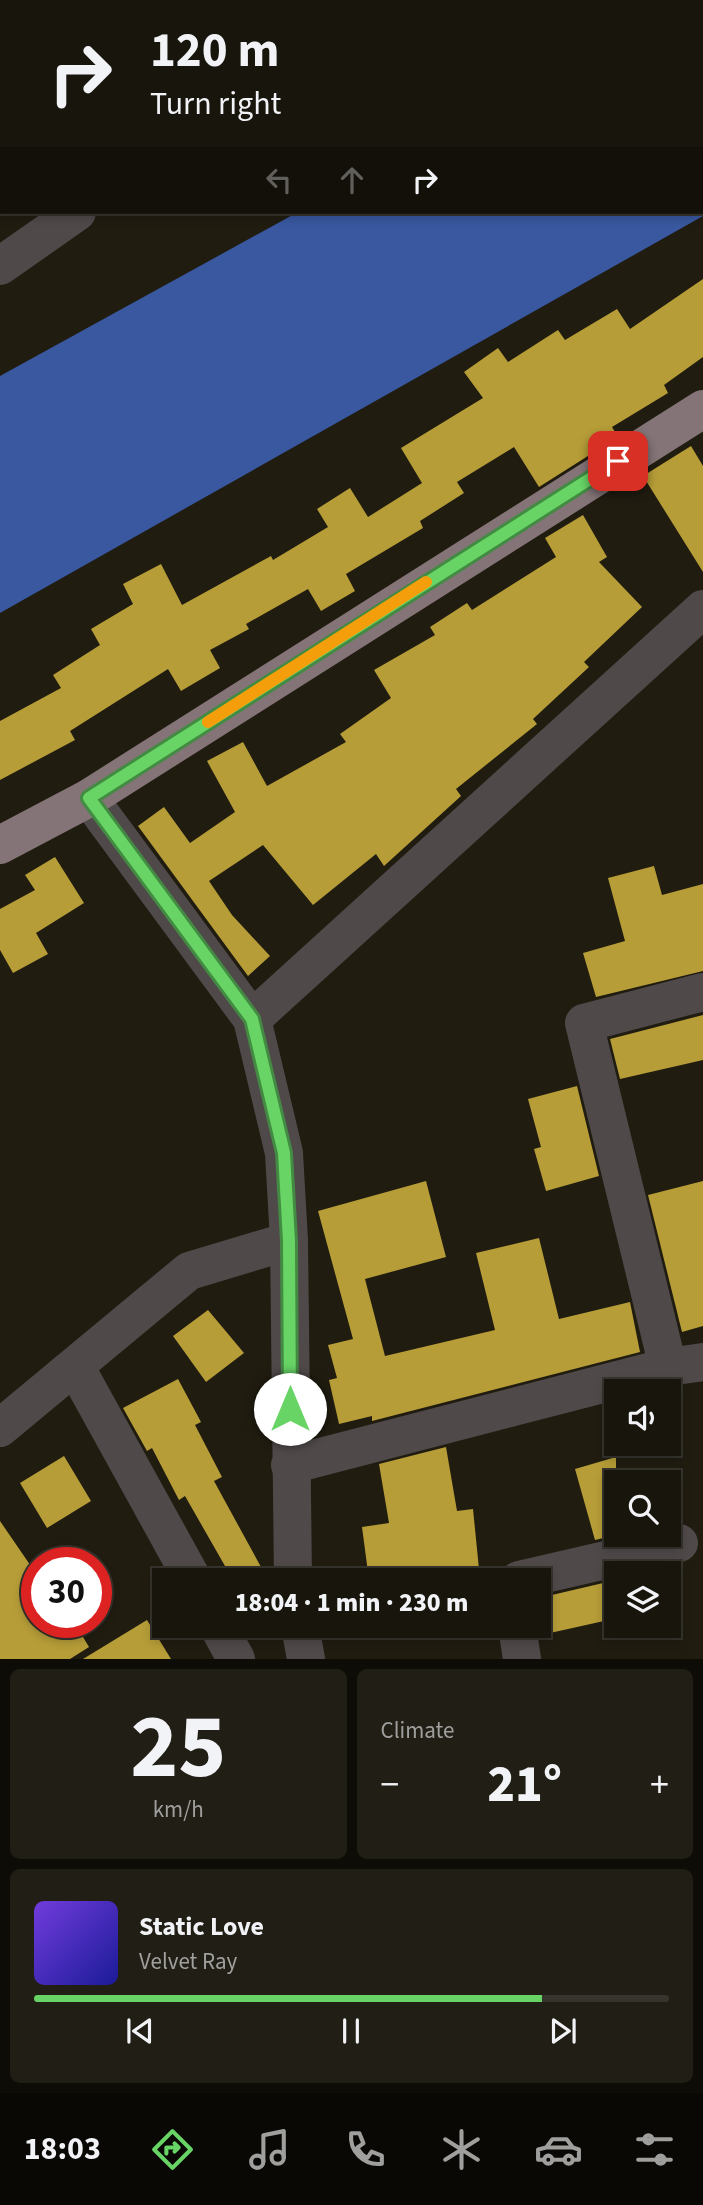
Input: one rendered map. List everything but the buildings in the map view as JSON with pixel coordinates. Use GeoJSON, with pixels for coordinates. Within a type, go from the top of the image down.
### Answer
{"type":"FeatureCollection","features":[{"type":"Feature","properties":{"kind":"main road"},"geometry":{"type":"LineString","coordinates":[[0,845],[89,798],[703,409]]}},
{"type":"Feature","properties":{"kind":"street"},"geometry":{"type":"LineString","coordinates":[[0,266],[74,214]]}},
{"type":"Feature","properties":{"kind":"street"},"geometry":{"type":"LineString","coordinates":[[252,1019],[703,609]]}},
{"type":"Feature","properties":{"kind":"street"},"geometry":{"type":"LineString","coordinates":[[89,798],[252,1019],[284,1153],[289,1241],[293,1568]]}},
{"type":"Feature","properties":{"kind":"street"},"geometry":{"type":"LineString","coordinates":[[290,1465],[685,1364],[584,1023],[703,992]]}},
{"type":"Feature","properties":{"kind":"street"},"geometry":{"type":"LineString","coordinates":[[0,1428],[189,1271],[289,1241]]}},
{"type":"Feature","properties":{"kind":"street"},"geometry":{"type":"LineString","coordinates":[[76,1367],[186,1568]]}},
{"type":"Feature","properties":{"kind":"street"},"geometry":{"type":"LineString","coordinates":[[551,1573],[667,1547]]}},
{"type":"Feature","properties":{"kind":"street"},"geometry":{"type":"LineString","coordinates":[[225,1638],[236,1659]]}},
{"type":"Feature","properties":{"kind":"street"},"geometry":{"type":"LineString","coordinates":[[519,1638],[522,1659]]}},
{"type":"Feature","properties":{"kind":"water"},"geometry":{"type":"Polygon","coordinates":[[[294,214],[703,214],[0,613],[0,376],[294,214]]]}},
{"type":"Feature","properties":{"kind":"slow traffic"},"geometry":{"type":"LineString","coordinates":[[208,722],[426,582]]}},
{"type":"Feature","properties":{"kind":"route"},"geometry":{"type":"LineString","coordinates":[[290,1409],[289,1241],[284,1153],[252,1019],[89,798],[618,461]]}}]}
